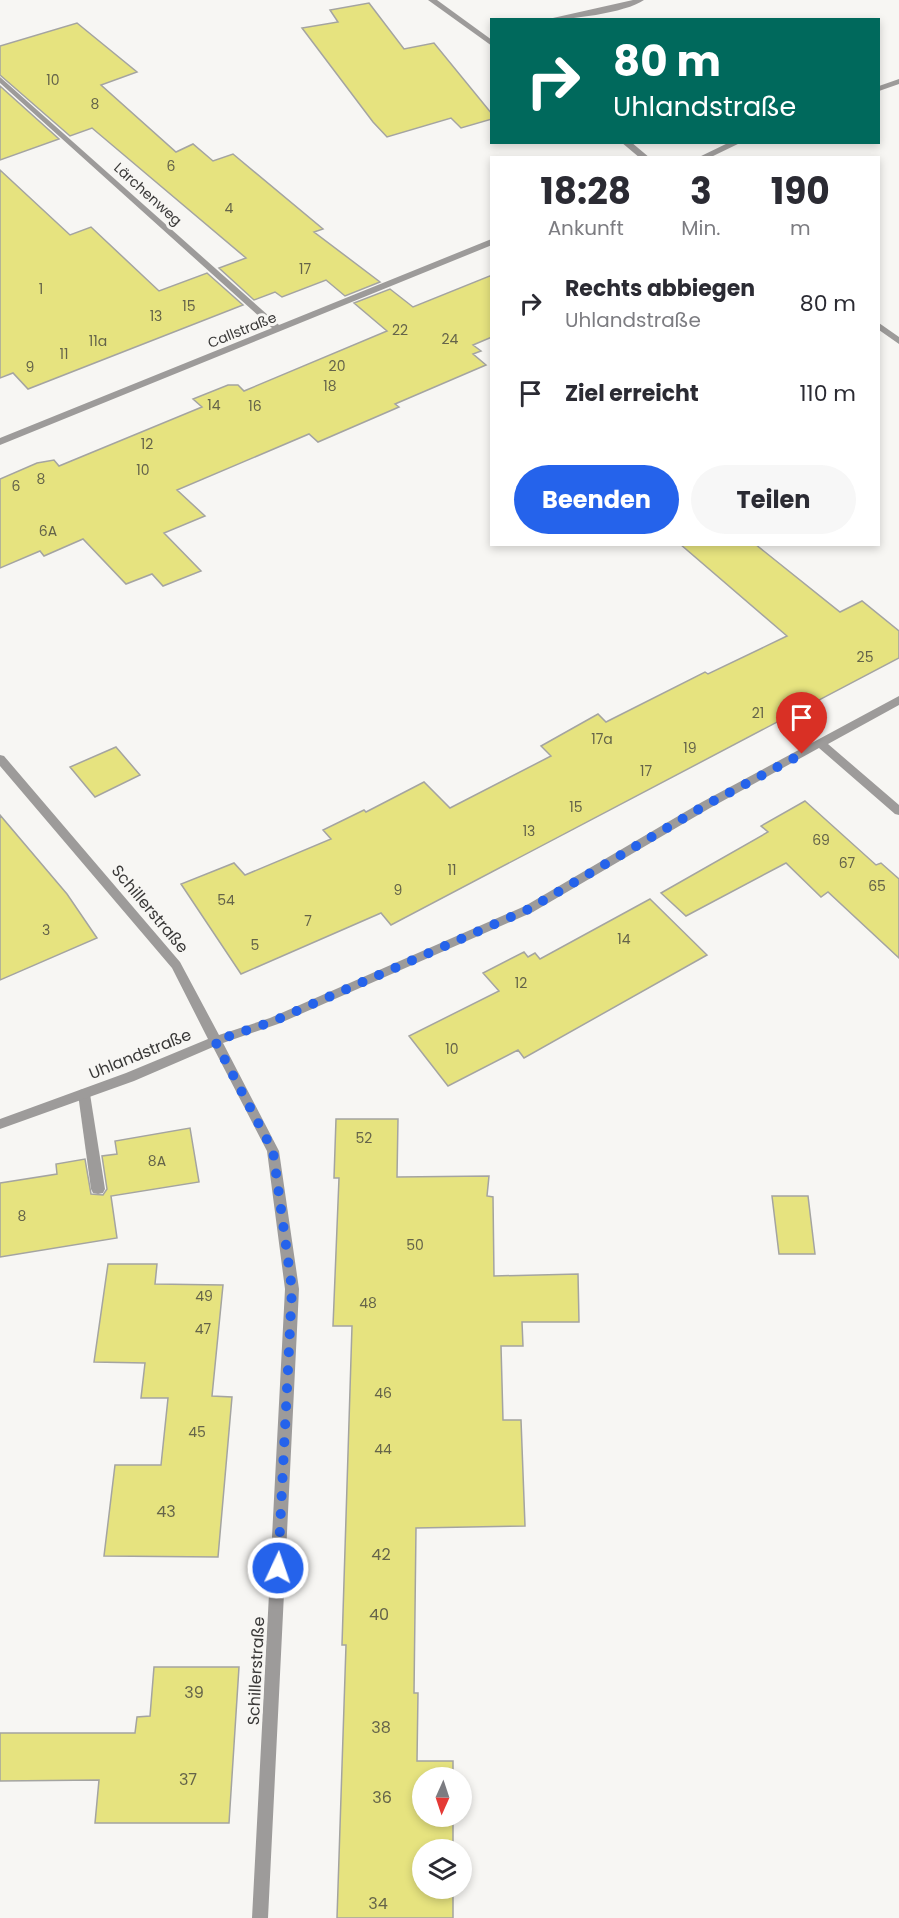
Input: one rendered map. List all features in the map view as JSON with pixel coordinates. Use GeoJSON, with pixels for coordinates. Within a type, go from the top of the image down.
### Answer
{"type":"FeatureCollection","features":[{"type":"Feature","properties":{"kind":"street"},"geometry":{"type":"LineString","coordinates":[[432,0],[490,43]]}},
{"type":"Feature","properties":{"kind":"street"},"geometry":{"type":"LineString","coordinates":[[559,18],[627,5],[640,0]]}},
{"type":"Feature","properties":{"kind":"street"},"geometry":{"type":"LineString","coordinates":[[481,36],[490,34]]}},
{"type":"Feature","properties":{"kind":"street","name":"Lärchenweg"},"geometry":{"type":"LineString","coordinates":[[0,79],[279,330]]}},
{"type":"Feature","properties":{"kind":"street"},"geometry":{"type":"LineString","coordinates":[[880,89],[899,81]]}},
{"type":"Feature","properties":{"kind":"street"},"geometry":{"type":"LineString","coordinates":[[628,144],[643,156]]}},
{"type":"Feature","properties":{"kind":"street"},"geometry":{"type":"LineString","coordinates":[[706,156],[734,144]]}},
{"type":"Feature","properties":{"kind":"street","name":"Callstraße"},"geometry":{"type":"LineString","coordinates":[[0,441],[490,243]]}},
{"type":"Feature","properties":{"kind":"street"},"geometry":{"type":"LineString","coordinates":[[880,327],[899,341]]}},
{"type":"Feature","properties":{"kind":"street","name":"Uhlandstraße"},"geometry":{"type":"LineString","coordinates":[[0,1125],[215,1041],[274,1021],[529,909],[706,805],[899,700]]}},
{"type":"Feature","properties":{"kind":"street"},"geometry":{"type":"LineString","coordinates":[[821,744],[899,811]]}},
{"type":"Feature","properties":{"kind":"street","name":"Schillerstraße"},"geometry":{"type":"LineString","coordinates":[[0,759],[177,965],[273,1151],[292,1289],[260,1918]]}},
{"type":"Feature","properties":{"kind":"street"},"geometry":{"type":"LineString","coordinates":[[84,1094],[98,1189]]}},
{"type":"Feature","properties":{"kind":"building"},"geometry":{"type":"Polygon","coordinates":[[[369,3],[404,49],[434,43],[490,112],[490,120],[461,128],[451,118],[387,137],[373,122],[302,28],[338,22],[330,10],[369,3]]]}},
{"type":"Feature","properties":{"kind":"building"},"geometry":{"type":"Polygon","coordinates":[[[77,23],[137,72],[101,85],[176,152],[193,144],[213,161],[233,154],[323,229],[314,232],[380,282],[345,296],[326,280],[282,297],[275,292],[254,300],[219,268],[246,258],[92,128],[70,136],[0,75],[0,46],[77,23]]]}},
{"type":"Feature","properties":{"kind":"building"},"geometry":{"type":"Polygon","coordinates":[[[0,86],[59,139],[0,160],[0,86]]]}},
{"type":"Feature","properties":{"kind":"building"},"geometry":{"type":"Polygon","coordinates":[[[0,170],[70,235],[91,227],[159,291],[207,273],[243,305],[28,389],[13,373],[0,378],[0,170]]]}},
{"type":"Feature","properties":{"kind":"building"},"geometry":{"type":"Polygon","coordinates":[[[490,276],[490,338],[473,345],[481,351],[473,354],[486,365],[395,404],[399,407],[318,442],[309,434],[177,490],[205,516],[164,533],[201,571],[163,586],[152,574],[126,584],[83,539],[44,556],[40,551],[0,568],[0,479],[37,463],[54,460],[59,466],[202,407],[193,399],[228,385],[238,385],[244,391],[387,331],[354,303],[390,289],[413,307],[490,276]]]}},
{"type":"Feature","properties":{"kind":"building"},"geometry":{"type":"Polygon","coordinates":[[[682,546],[758,546],[840,612],[862,601],[899,631],[899,658],[391,925],[381,913],[241,974],[181,884],[234,863],[245,875],[331,839],[323,830],[364,810],[366,812],[424,782],[450,808],[551,756],[541,746],[598,714],[606,722],[705,672],[708,674],[787,636],[682,546]]]}},
{"type":"Feature","properties":{"kind":"building"},"geometry":{"type":"Polygon","coordinates":[[[116,747],[140,775],[95,797],[70,767],[116,747]]]}},
{"type":"Feature","properties":{"kind":"building"},"geometry":{"type":"Polygon","coordinates":[[[805,801],[876,865],[881,863],[899,879],[899,958],[828,892],[821,897],[786,863],[686,916],[661,893],[768,832],[761,826],[805,801]]]}},
{"type":"Feature","properties":{"kind":"building"},"geometry":{"type":"Polygon","coordinates":[[[0,815],[67,894],[97,938],[0,980],[0,815]]]}},
{"type":"Feature","properties":{"kind":"building"},"geometry":{"type":"Polygon","coordinates":[[[650,899],[707,955],[524,1058],[518,1050],[448,1086],[409,1036],[499,991],[483,973],[524,952],[528,957],[535,953],[540,959],[650,899]]]}},
{"type":"Feature","properties":{"kind":"building"},"geometry":{"type":"Polygon","coordinates":[[[336,1119],[398,1119],[397,1177],[489,1176],[487,1196],[493,1197],[494,1276],[578,1274],[579,1322],[522,1322],[523,1346],[501,1346],[503,1420],[521,1420],[525,1526],[416,1528],[414,1693],[418,1693],[417,1761],[453,1761],[453,1767],[412,1767],[412,1827],[453,1827],[453,1839],[412,1839],[412,1899],[453,1899],[453,1918],[337,1918],[346,1645],[342,1645],[352,1326],[333,1326],[339,1178],[334,1178],[336,1119]]]}},
{"type":"Feature","properties":{"kind":"building"},"geometry":{"type":"Polygon","coordinates":[[[190,1128],[199,1182],[111,1196],[117,1238],[0,1257],[0,1183],[57,1174],[56,1164],[85,1159],[91,1194],[103,1195],[107,1189],[102,1156],[117,1154],[115,1141],[190,1128]]]}},
{"type":"Feature","properties":{"kind":"building"},"geometry":{"type":"Polygon","coordinates":[[[772,1196],[808,1196],[815,1254],[779,1254],[772,1196]]]}},
{"type":"Feature","properties":{"kind":"building"},"geometry":{"type":"Polygon","coordinates":[[[108,1264],[157,1264],[155,1284],[223,1285],[212,1396],[232,1397],[218,1557],[104,1556],[115,1465],[161,1465],[168,1398],[141,1398],[145,1363],[94,1362],[108,1264]]]}},
{"type":"Feature","properties":{"kind":"building"},"geometry":{"type":"Polygon","coordinates":[[[154,1667],[239,1667],[229,1823],[95,1823],[99,1780],[0,1781],[0,1733],[135,1733],[137,1717],[150,1716],[154,1667]]]}},
{"type":"Feature","properties":{"kind":"route"},"geometry":{"type":"LineString","coordinates":[[278,1568],[292,1289],[273,1151],[215,1041],[274,1021],[529,909],[706,805],[802,754]]}}]}
